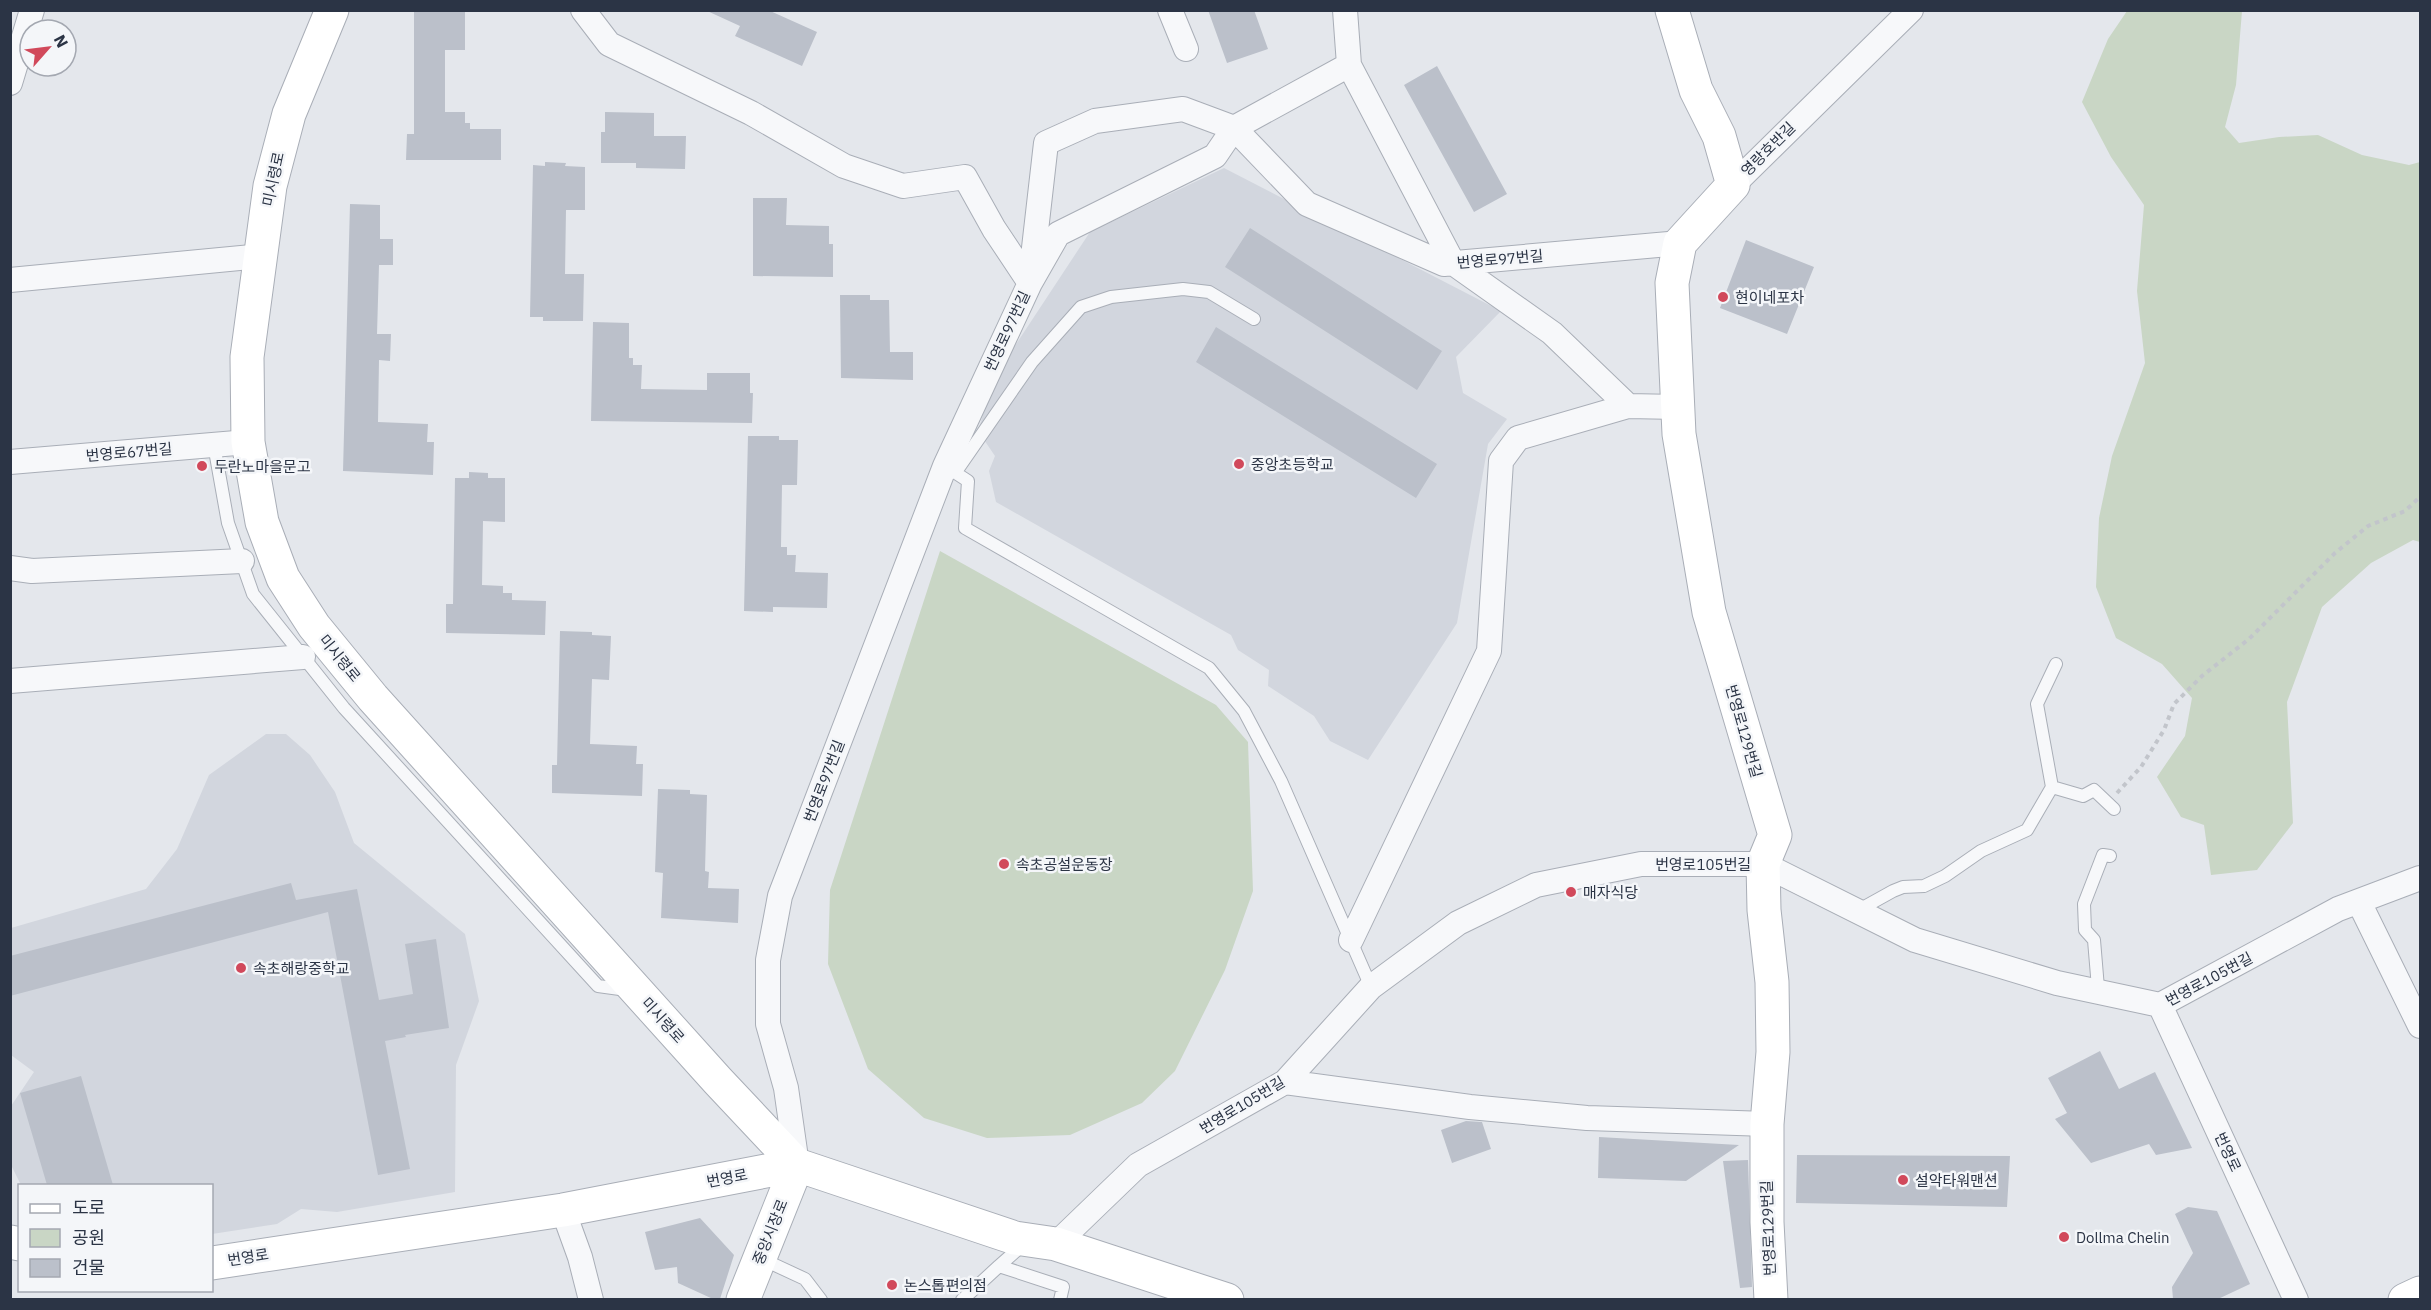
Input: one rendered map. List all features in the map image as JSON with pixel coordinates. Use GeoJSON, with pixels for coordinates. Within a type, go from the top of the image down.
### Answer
{"type":"FeatureCollection","features":[{"type":"Feature","properties":{"kind":"street"},"geometry":{"type":"LineString","coordinates":[[12,68],[32,10]]}},
{"type":"Feature","properties":{"kind":"street","name":"미시령로"},"geometry":{"type":"LineString","coordinates":[[332,10],[289,114],[270,186],[247,357],[248,442],[262,522],[283,578],[314,626],[373,698],[797,1165]]}},
{"type":"Feature","properties":{"kind":"street"},"geometry":{"type":"LineString","coordinates":[[583,10],[609,44],[751,113],[844,166],[903,186],[965,177],[994,229],[1030,283],[1058,234],[1215,156],[1234,128],[1349,65]]}},
{"type":"Feature","properties":{"kind":"street"},"geometry":{"type":"LineString","coordinates":[[1170,10],[1186,49]]}},
{"type":"Feature","properties":{"kind":"street"},"geometry":{"type":"LineString","coordinates":[[1345,10],[1349,65],[1453,263],[1552,333],[1628,406]]}},
{"type":"Feature","properties":{"kind":"street","name":"영랑호반길"},"geometry":{"type":"LineString","coordinates":[[1672,10],[1696,90],[1719,136],[1733,185],[1911,10]]}},
{"type":"Feature","properties":{"kind":"street","name":"번영로97번길"},"geometry":{"type":"LineString","coordinates":[[797,1165],[786,1088],[768,1024],[768,960],[780,896],[950,469],[1030,283],[1046,143],[1095,121],[1183,109],[1234,128],[1307,204],[1444,264],[1680,243]]}},
{"type":"Feature","properties":{"kind":"street"},"geometry":{"type":"LineString","coordinates":[[1680,243],[1733,185]]}},
{"type":"Feature","properties":{"kind":"street","name":"번영로129번길"},"geometry":{"type":"LineString","coordinates":[[1680,243],[1672,283],[1679,434],[1709,612],[1775,835],[1763,864],[1764,910],[1772,994],[1773,1052],[1767,1124],[1767,1222],[1771,1299]]}},
{"type":"Feature","properties":{"kind":"street"},"geometry":{"type":"LineString","coordinates":[[10,280],[261,256]]}},
{"type":"Feature","properties":{"kind":"street"},"geometry":{"type":"LineString","coordinates":[[1351,940],[1490,651],[1502,461],[1518,438],[1628,406],[1678,407]]}},
{"type":"Feature","properties":{"kind":"street","name":"번영로67번길"},"geometry":{"type":"LineString","coordinates":[[10,462],[248,442]]}},
{"type":"Feature","properties":{"kind":"street"},"geometry":{"type":"LineString","coordinates":[[10,568],[32,571],[242,561]]}},
{"type":"Feature","properties":{"kind":"street"},"geometry":{"type":"LineString","coordinates":[[10,681],[303,657]]}},
{"type":"Feature","properties":{"kind":"street","name":"번영로105번길"},"geometry":{"type":"LineString","coordinates":[[1042,1242],[1138,1165],[1285,1082],[1371,987],[1458,923],[1536,885],[1641,864],[1763,864],[1915,940],[2057,983],[2160,1005],[2338,909],[2421,878]]}},
{"type":"Feature","properties":{"kind":"street"},"geometry":{"type":"LineString","coordinates":[[2359,902],[2421,1026]]}},
{"type":"Feature","properties":{"kind":"street","name":"번영로"},"geometry":{"type":"LineString","coordinates":[[2160,1005],[2296,1299]]}},
{"type":"Feature","properties":{"kind":"street"},"geometry":{"type":"LineString","coordinates":[[1285,1082],[1470,1107],[1587,1118],[1767,1124]]}},
{"type":"Feature","properties":{"kind":"street","name":"번영로"},"geometry":{"type":"LineString","coordinates":[[213,1263],[563,1210],[797,1165],[1015,1238],[1042,1242],[1227,1299]]}},
{"type":"Feature","properties":{"kind":"street","name":"중앙시장로"},"geometry":{"type":"LineString","coordinates":[[743,1299],[797,1165]]}},
{"type":"Feature","properties":{"kind":"street"},"geometry":{"type":"LineString","coordinates":[[563,1210],[580,1257],[591,1299]]}},
{"type":"Feature","properties":{"kind":"street"},"geometry":{"type":"LineString","coordinates":[[2405,1299],[2421,1293]]}},
{"type":"Feature","properties":{"kind":"lane"},"geometry":{"type":"LineString","coordinates":[[1254,319],[1209,292],[1182,289],[1111,297],[1081,307],[1032,362],[950,469],[968,481],[965,528],[1209,668],[1244,711],[1281,781],[1371,987]]}},
{"type":"Feature","properties":{"kind":"lane"},"geometry":{"type":"LineString","coordinates":[[214,445],[228,523],[253,594],[344,708],[598,986],[638,992]]}},
{"type":"Feature","properties":{"kind":"lane"},"geometry":{"type":"LineString","coordinates":[[1857,911],[1903,887],[1924,886],[1945,876],[1981,851],[2027,830],[2052,787],[2037,704],[2056,664]]}},
{"type":"Feature","properties":{"kind":"lane"},"geometry":{"type":"LineString","coordinates":[[2052,787],[2083,796],[2094,790],[2111,805]]}},
{"type":"Feature","properties":{"kind":"lane"},"geometry":{"type":"LineString","coordinates":[[2057,983],[2098,988],[2094,940],[2085,930],[2084,904],[2103,855],[2110,856]]}},
{"type":"Feature","properties":{"kind":"lane"},"geometry":{"type":"LineString","coordinates":[[962,1299],[999,1266],[1042,1242]]}},
{"type":"Feature","properties":{"kind":"lane"},"geometry":{"type":"LineString","coordinates":[[760,1257],[805,1279],[822,1299]]}},
{"type":"Feature","properties":{"kind":"lane"},"geometry":{"type":"LineString","coordinates":[[999,1266],[1064,1287],[1060,1299]]}},
{"type":"Feature","properties":{"kind":"path"},"geometry":{"type":"LineString","coordinates":[[2111,805],[2141,766],[2164,730],[2174,704],[2202,676],[2249,639],[2335,553],[2368,526],[2405,511],[2421,497]]}},
{"type":"Feature","properties":{"kind":"shaded area","name":"중앙초등학교"},"geometry":{"type":"Polygon","coordinates":[[[1224,168],[1501,311],[1456,357],[1463,393],[1507,419],[1488,444],[1457,623],[1368,760],[1330,741],[1314,716],[1268,686],[1269,670],[1238,650],[1231,635],[996,502],[989,471],[995,456],[978,431],[995,376],[1090,232],[1224,168]]]}},
{"type":"Feature","properties":{"kind":"shaded area","name":"속초해랑중학교"},"geometry":{"type":"Polygon","coordinates":[[[266,734],[286,734],[310,755],[335,792],[354,843],[465,934],[479,1001],[456,1065],[455,1192],[337,1212],[301,1209],[277,1224],[213,1234],[213,1184],[20,1184],[11,1165],[11,1106],[34,1072],[11,1055],[11,928],[146,889],[177,849],[209,775],[266,734]]]}},
{"type":"Feature","properties":{"kind":"green space"},"geometry":{"type":"Polygon","coordinates":[[[2127,11],[2242,11],[2236,85],[2225,127],[2239,143],[2279,137],[2318,135],[2362,155],[2409,165],[2420,162],[2420,542],[2413,540],[2371,563],[2322,607],[2287,702],[2293,823],[2257,870],[2211,875],[2204,825],[2181,817],[2157,777],[2185,736],[2192,698],[2162,664],[2116,638],[2096,587],[2099,518],[2112,456],[2145,363],[2137,291],[2144,205],[2111,157],[2082,102],[2108,39],[2127,11]]]}},
{"type":"Feature","properties":{"kind":"green space"},"geometry":{"type":"Polygon","coordinates":[[[940,551],[1216,705],[1248,742],[1253,891],[1225,970],[1175,1071],[1142,1103],[1070,1135],[987,1138],[924,1118],[868,1069],[828,964],[830,890],[940,551]]]}},
{"type":"Feature","properties":{"kind":"building"},"geometry":{"type":"Polygon","coordinates":[[[414,10],[465,10],[465,50],[445,50],[445,112],[465,112],[465,123],[470,123],[470,129],[501,129],[501,160],[406,160],[407,134],[414,134],[414,10]]]}},
{"type":"Feature","properties":{"kind":"building"},"geometry":{"type":"Polygon","coordinates":[[[705,10],[768,10],[817,32],[802,66],[735,36],[740,26],[705,10]]]}},
{"type":"Feature","properties":{"kind":"building"},"geometry":{"type":"Polygon","coordinates":[[[1208,10],[1254,10],[1268,49],[1227,63],[1208,10]]]}},
{"type":"Feature","properties":{"kind":"building"},"geometry":{"type":"Polygon","coordinates":[[[1437,66],[1507,194],[1474,212],[1404,85],[1437,66]]]}},
{"type":"Feature","properties":{"kind":"building"},"geometry":{"type":"Polygon","coordinates":[[[605,112],[654,113],[654,136],[686,136],[685,169],[636,168],[636,163],[601,163],[601,132],[605,132],[605,112]]]}},
{"type":"Feature","properties":{"kind":"building"},"geometry":{"type":"Polygon","coordinates":[[[545,162],[585,167],[585,210],[566,210],[565,274],[584,274],[583,321],[543,321],[543,317],[530,317],[533,165],[545,166],[545,162]]]}},
{"type":"Feature","properties":{"kind":"building"},"geometry":{"type":"Polygon","coordinates":[[[753,198],[787,198],[786,225],[829,226],[829,244],[833,244],[833,277],[753,276],[753,198]]]}},
{"type":"Feature","properties":{"kind":"building"},"geometry":{"type":"Polygon","coordinates":[[[350,204],[380,205],[380,239],[393,239],[393,265],[379,265],[377,334],[391,334],[390,361],[379,360],[378,422],[428,424],[427,442],[434,442],[433,475],[343,471],[350,204]]]}},
{"type":"Feature","properties":{"kind":"building"},"geometry":{"type":"Polygon","coordinates":[[[1250,228],[1442,351],[1417,390],[1225,267],[1250,228]]]}},
{"type":"Feature","properties":{"kind":"building"},"geometry":{"type":"Polygon","coordinates":[[[1746,240],[1814,267],[1787,334],[1720,308],[1746,240]]]}},
{"type":"Feature","properties":{"kind":"building"},"geometry":{"type":"Polygon","coordinates":[[[840,295],[870,295],[870,300],[889,300],[890,352],[913,352],[913,380],[841,378],[840,295]]]}},
{"type":"Feature","properties":{"kind":"building"},"geometry":{"type":"Polygon","coordinates":[[[593,322],[629,323],[629,358],[633,358],[633,365],[642,365],[641,389],[707,390],[707,373],[750,373],[750,393],[753,393],[752,423],[591,421],[593,322]]]}},
{"type":"Feature","properties":{"kind":"building"},"geometry":{"type":"Polygon","coordinates":[[[1216,327],[1437,464],[1416,498],[1196,362],[1216,327]]]}},
{"type":"Feature","properties":{"kind":"building"},"geometry":{"type":"Polygon","coordinates":[[[748,436],[779,436],[779,440],[798,440],[797,485],[782,485],[781,547],[787,547],[787,555],[796,555],[795,572],[828,573],[827,608],[773,607],[773,612],[744,611],[748,436]]]}},
{"type":"Feature","properties":{"kind":"building"},"geometry":{"type":"Polygon","coordinates":[[[469,472],[488,473],[488,478],[505,478],[505,522],[483,521],[482,585],[503,586],[503,593],[512,593],[512,600],[546,601],[545,635],[446,633],[446,604],[453,604],[455,478],[469,478],[469,472]]]}},
{"type":"Feature","properties":{"kind":"building"},"geometry":{"type":"Polygon","coordinates":[[[560,631],[592,632],[592,635],[611,636],[609,680],[592,679],[590,744],[637,746],[636,764],[643,764],[642,796],[552,793],[552,765],[557,765],[560,631]]]}},
{"type":"Feature","properties":{"kind":"building"},"geometry":{"type":"Polygon","coordinates":[[[658,789],[690,790],[690,794],[707,795],[705,871],[709,872],[708,888],[739,889],[738,923],[661,918],[663,873],[655,872],[658,789]]]}},
{"type":"Feature","properties":{"kind":"building"},"geometry":{"type":"Polygon","coordinates":[[[291,883],[296,900],[357,889],[379,1000],[413,994],[405,944],[436,939],[449,1028],[405,1035],[406,1037],[385,1041],[410,1169],[378,1175],[328,912],[10,996],[10,956],[291,883]]]}},
{"type":"Feature","properties":{"kind":"building"},"geometry":{"type":"Polygon","coordinates":[[[2100,1051],[2119,1089],[2155,1072],[2192,1148],[2156,1155],[2149,1144],[2091,1163],[2055,1119],[2067,1113],[2048,1078],[2100,1051]]]}},
{"type":"Feature","properties":{"kind":"building"},"geometry":{"type":"Polygon","coordinates":[[[81,1076],[113,1184],[47,1184],[20,1093],[81,1076]]]}},
{"type":"Feature","properties":{"kind":"building"},"geometry":{"type":"Polygon","coordinates":[[[1466,1121],[1482,1122],[1491,1149],[1452,1163],[1441,1130],[1466,1121]]]}},
{"type":"Feature","properties":{"kind":"building"},"geometry":{"type":"Polygon","coordinates":[[[1599,1137],[1739,1145],[1686,1181],[1598,1178],[1599,1137]]]}},
{"type":"Feature","properties":{"kind":"building","name":"설악타워맨션"},"geometry":{"type":"Polygon","coordinates":[[[1797,1155],[2010,1156],[2007,1207],[1796,1203],[1797,1155]]]}},
{"type":"Feature","properties":{"kind":"building"},"geometry":{"type":"Polygon","coordinates":[[[1748,1160],[1752,1287],[1740,1288],[1723,1161],[1748,1160]]]}},
{"type":"Feature","properties":{"kind":"building"},"geometry":{"type":"Polygon","coordinates":[[[2188,1207],[2217,1211],[2250,1284],[2218,1299],[2173,1299],[2172,1287],[2193,1253],[2175,1214],[2188,1207]]]}},
{"type":"Feature","properties":{"kind":"building"},"geometry":{"type":"Polygon","coordinates":[[[700,1218],[734,1255],[720,1299],[713,1299],[678,1283],[677,1267],[655,1270],[645,1232],[700,1218]]]}},
{"type":"Feature","properties":{"kind":"place","name":"현이네포차"},"geometry":{"type":"Point","coordinates":[1723,297]}},
{"type":"Feature","properties":{"kind":"place","name":"중앙초등학교"},"geometry":{"type":"Point","coordinates":[1239,464]}},
{"type":"Feature","properties":{"kind":"place","name":"두란노마을문고"},"geometry":{"type":"Point","coordinates":[202,466]}},
{"type":"Feature","properties":{"kind":"place","name":"속초공설운동장"},"geometry":{"type":"Point","coordinates":[1004,864]}},
{"type":"Feature","properties":{"kind":"place","name":"매자식당"},"geometry":{"type":"Point","coordinates":[1571,892]}},
{"type":"Feature","properties":{"kind":"place","name":"속초해랑중학교"},"geometry":{"type":"Point","coordinates":[241,968]}},
{"type":"Feature","properties":{"kind":"place","name":"설악타워맨션"},"geometry":{"type":"Point","coordinates":[1903,1180]}},
{"type":"Feature","properties":{"kind":"place","name":"Dollma Chelin"},"geometry":{"type":"Point","coordinates":[2064,1237]}},
{"type":"Feature","properties":{"kind":"place","name":"논스톱편의점"},"geometry":{"type":"Point","coordinates":[892,1285]}}]}
